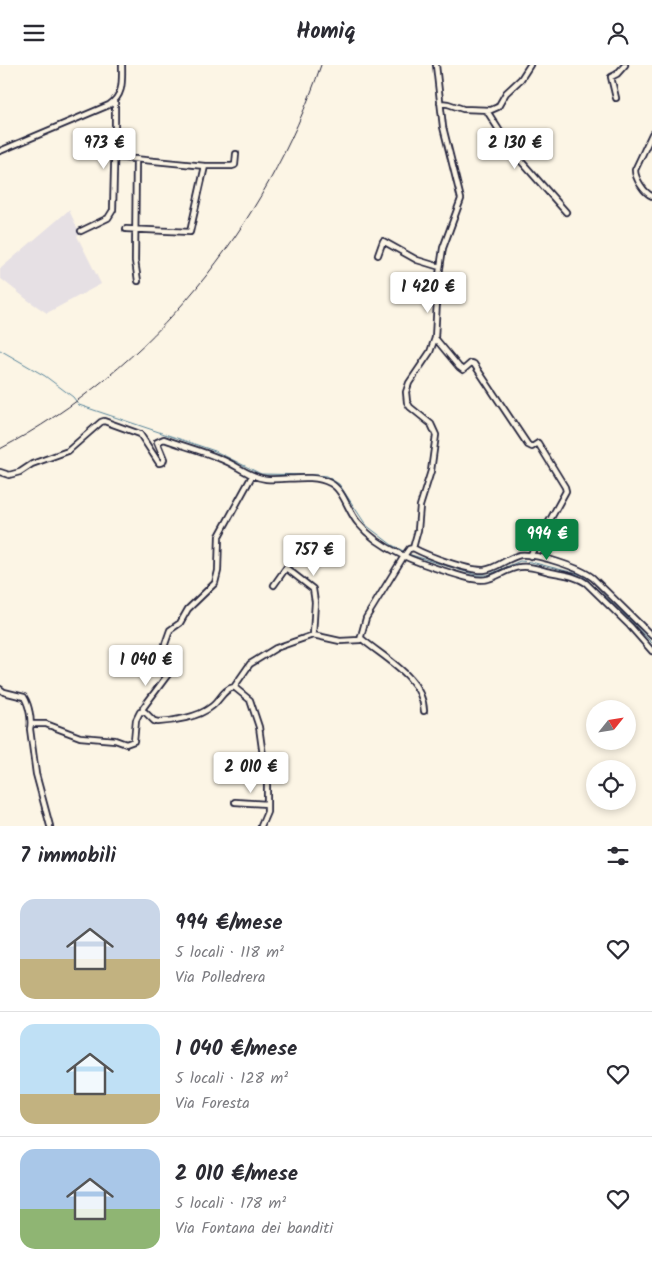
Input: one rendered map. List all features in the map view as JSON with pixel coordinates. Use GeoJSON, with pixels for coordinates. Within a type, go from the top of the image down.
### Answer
{"type":"FeatureCollection","features":[{"type":"Feature","properties":{"kind":"street"},"geometry":{"type":"LineString","coordinates":[[81,231],[112,213],[115,101],[122,87],[122,65]]}},
{"type":"Feature","properties":{"kind":"street"},"geometry":{"type":"LineString","coordinates":[[362,639],[366,618],[411,549],[418,530],[420,505],[431,471],[436,435],[431,424],[410,407],[407,402],[406,392],[409,383],[430,352],[435,338],[440,267],[444,248],[461,199],[443,127],[436,65]]}},
{"type":"Feature","properties":{"kind":"street"},"geometry":{"type":"LineString","coordinates":[[440,103],[463,109],[487,111],[498,107],[506,93],[521,79],[530,65]]}},
{"type":"Feature","properties":{"kind":"street"},"geometry":{"type":"LineString","coordinates":[[616,98],[610,77],[625,65]]}},
{"type":"Feature","properties":{"kind":"street"},"geometry":{"type":"LineString","coordinates":[[0,151],[115,101]]}},
{"type":"Feature","properties":{"kind":"street"},"geometry":{"type":"LineString","coordinates":[[487,111],[513,152],[566,212]]}},
{"type":"Feature","properties":{"kind":"street"},"geometry":{"type":"LineString","coordinates":[[652,134],[635,170],[635,175],[647,194],[652,196]]}},
{"type":"Feature","properties":{"kind":"street"},"geometry":{"type":"LineString","coordinates":[[114,157],[205,166],[232,166],[235,165],[236,154]]}},
{"type":"Feature","properties":{"kind":"street"},"geometry":{"type":"LineString","coordinates":[[136,159],[135,261],[138,281]]}},
{"type":"Feature","properties":{"kind":"street"},"geometry":{"type":"LineString","coordinates":[[126,229],[190,231],[205,166]]}},
{"type":"Feature","properties":{"kind":"street"},"geometry":{"type":"LineString","coordinates":[[378,255],[383,241],[417,260],[440,267]]}},
{"type":"Feature","properties":{"kind":"street"},"geometry":{"type":"LineString","coordinates":[[435,338],[463,370],[471,363],[474,364],[528,445],[532,447],[538,443],[566,491],[530,556]]}},
{"type":"Feature","properties":{"kind":"street"},"geometry":{"type":"LineString","coordinates":[[0,472],[9,475],[20,472],[32,464],[68,451],[104,421],[140,434],[159,463],[163,462],[164,459],[157,442],[164,439],[223,459],[252,476],[266,479],[317,479],[329,482],[338,489],[350,513],[362,528],[405,556],[468,578],[486,580],[519,567],[574,577],[586,583],[596,592],[652,651]]}},
{"type":"Feature","properties":{"kind":"street"},"geometry":{"type":"LineString","coordinates":[[163,650],[170,630],[180,623],[188,609],[215,583],[218,571],[219,537],[252,476]]}},
{"type":"Feature","properties":{"kind":"street"},"geometry":{"type":"LineString","coordinates":[[411,549],[484,570],[521,555],[574,567],[586,572],[652,635]]}},
{"type":"Feature","properties":{"kind":"street"},"geometry":{"type":"LineString","coordinates":[[274,585],[286,567],[312,589],[315,602],[313,635]]}},
{"type":"Feature","properties":{"kind":"street"},"geometry":{"type":"LineString","coordinates":[[143,711],[154,721],[158,722],[203,714],[214,705],[228,688],[234,687],[250,664],[276,648],[313,635],[340,641],[362,639],[412,681],[423,702],[424,711]]}},
{"type":"Feature","properties":{"kind":"street"},"geometry":{"type":"LineString","coordinates":[[31,724],[46,724],[80,737],[114,740],[126,744],[134,741],[136,720],[172,669]]}},
{"type":"Feature","properties":{"kind":"street"},"geometry":{"type":"LineString","coordinates":[[234,687],[250,700],[259,727],[267,784],[267,812],[261,826]]}},
{"type":"Feature","properties":{"kind":"street"},"geometry":{"type":"LineString","coordinates":[[0,689],[4,692],[24,697],[27,703],[36,774],[50,826]]}},
{"type":"Feature","properties":{"kind":"street"},"geometry":{"type":"LineString","coordinates":[[235,802],[267,804]]}},
{"type":"Feature","properties":{"kind":"shaded area"},"geometry":{"type":"Polygon","coordinates":[[[69,210],[80,234],[77,236],[101,284],[47,313],[0,278],[0,269],[69,210]]]}},
{"type":"Feature","properties":{"kind":"waterway"},"geometry":{"type":"LineString","coordinates":[[0,350],[45,376],[73,397],[79,405],[215,451],[261,474],[326,476],[339,484],[366,525],[392,545],[405,552]]}},
{"type":"Feature","properties":{"kind":"waterway"},"geometry":{"type":"LineString","coordinates":[[408,554],[476,575],[488,575],[520,561],[582,575],[652,643]]}},
{"type":"Feature","properties":{"kind":"railway"},"geometry":{"type":"LineString","coordinates":[[0,449],[55,416],[107,378],[154,335],[197,287],[235,236],[269,182],[298,124],[321,65]]}}]}
